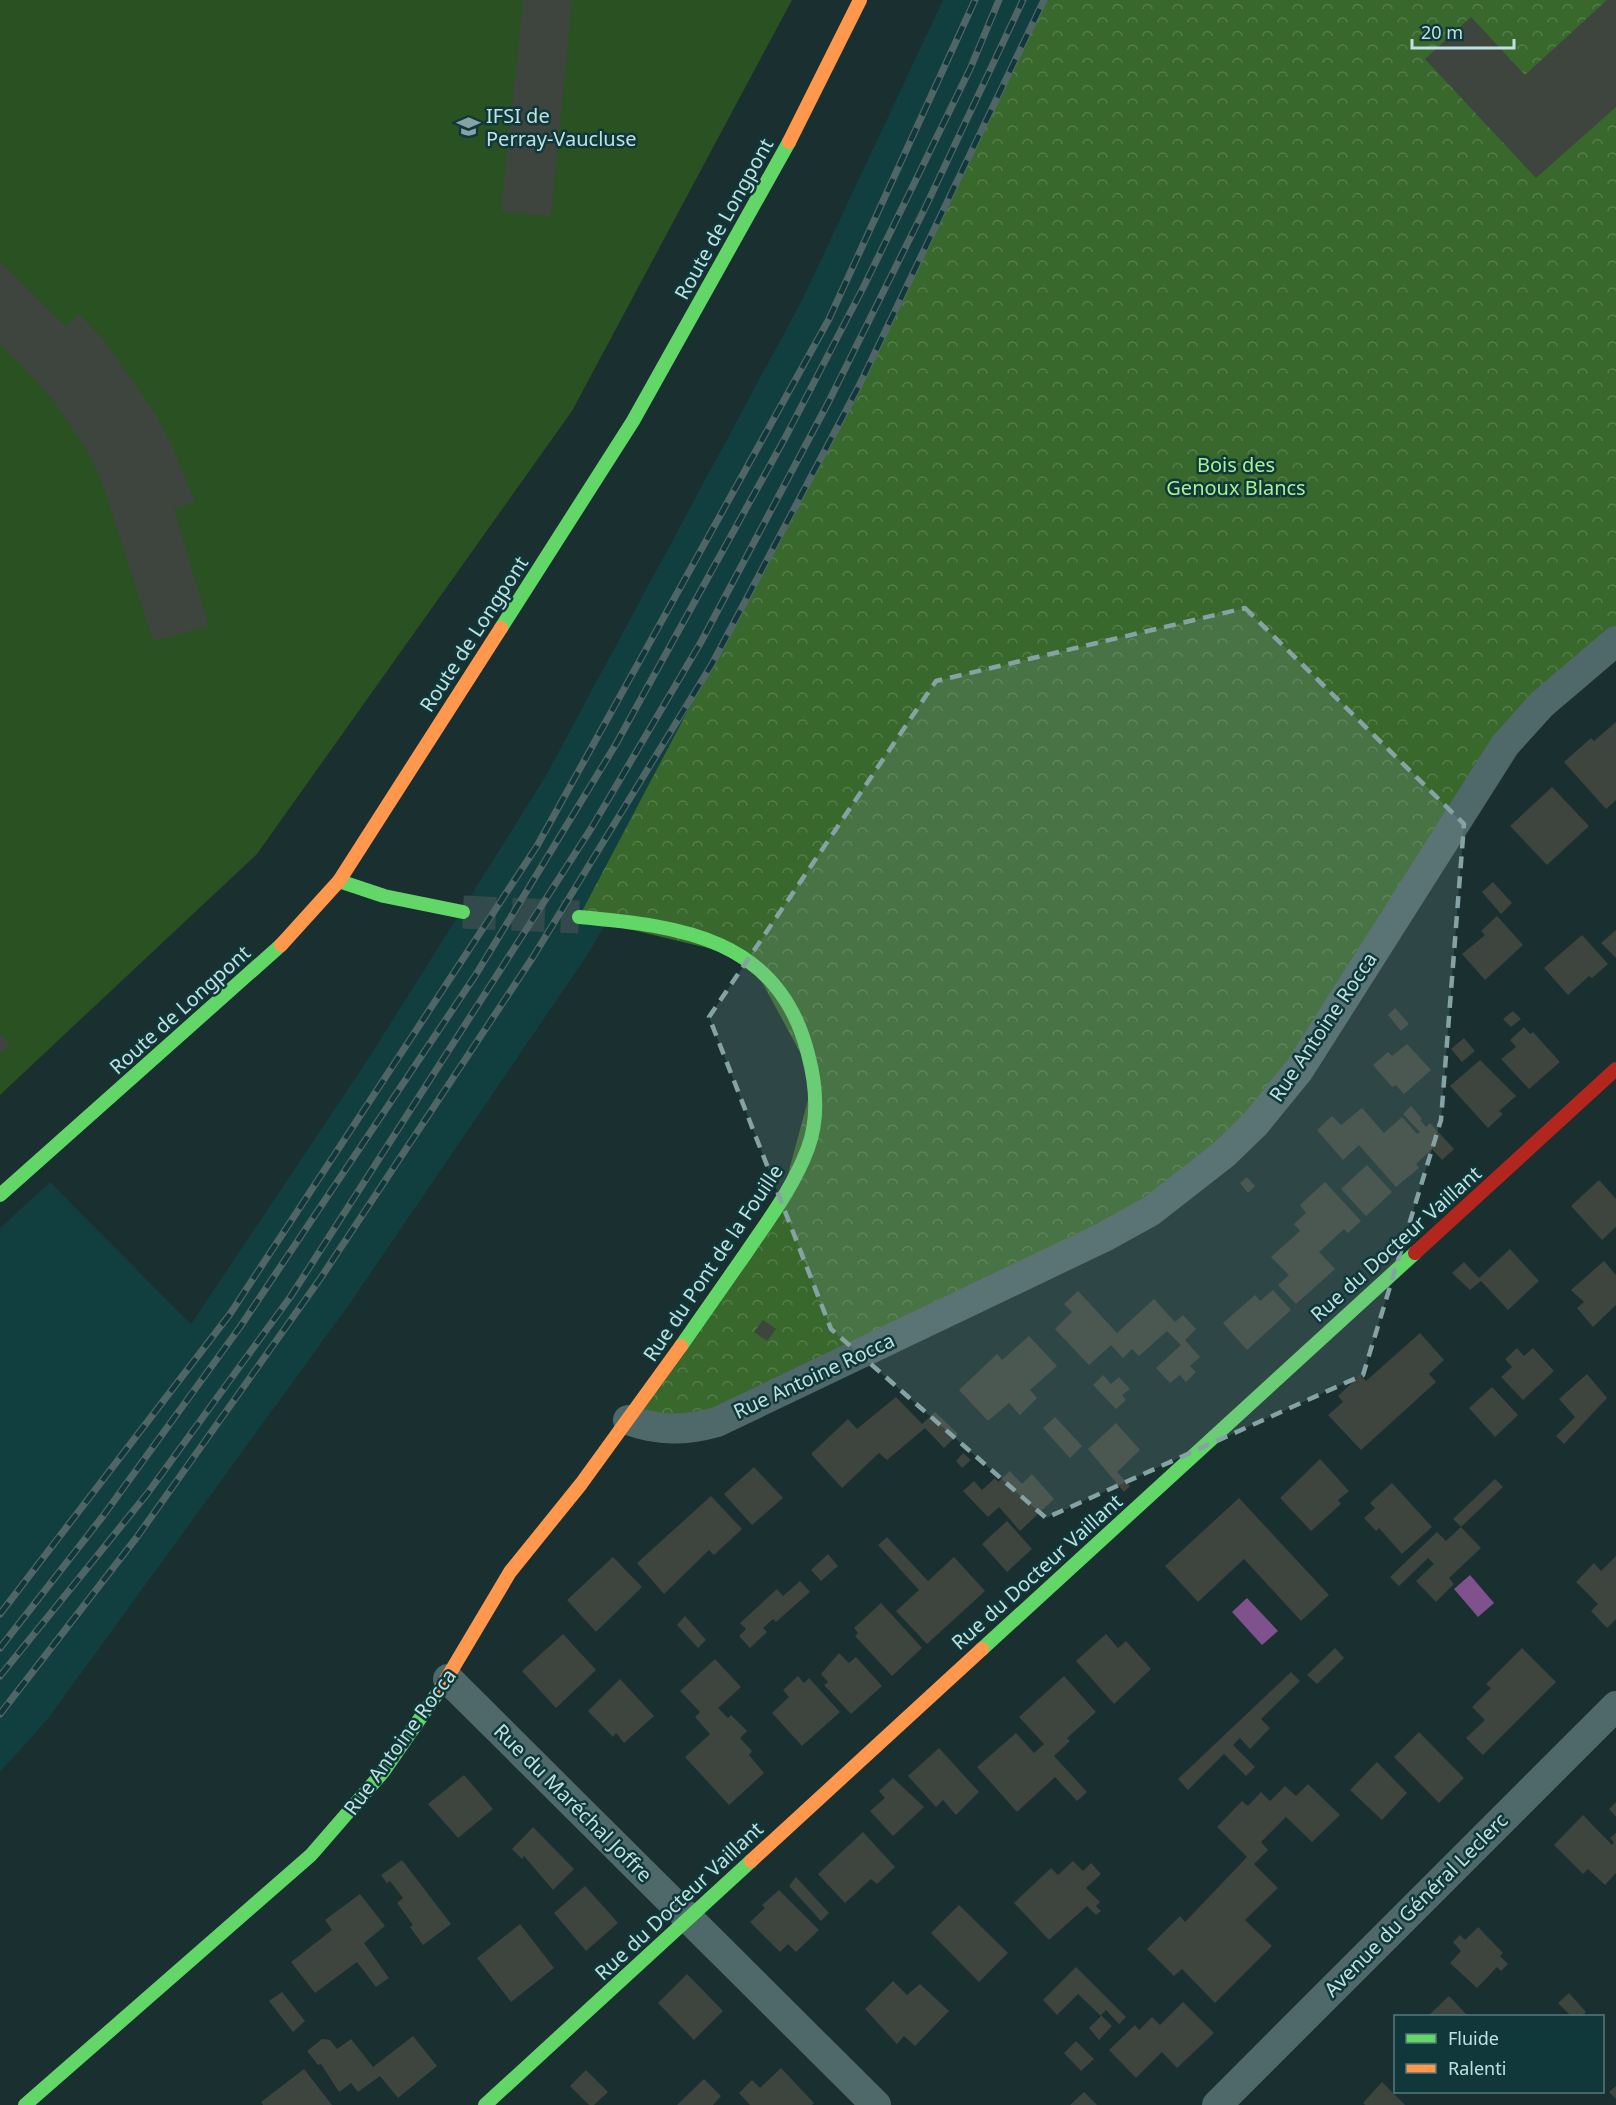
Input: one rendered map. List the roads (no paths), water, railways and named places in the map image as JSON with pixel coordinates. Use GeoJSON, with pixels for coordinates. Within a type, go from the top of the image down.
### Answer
{"type":"FeatureCollection","features":[{"type":"Feature","properties":{"kind":"street","name":"Route de Longpont"},"geometry":{"type":"LineString","coordinates":[[0,1195],[294,933],[339,881],[633,421],[780,161],[860,0]]}},
{"type":"Feature","properties":{"kind":"street","name":"Rue Antoine Rocca"},"geometry":{"type":"LineString","coordinates":[[26,2105],[311,1855],[337,1829],[423,1716],[448,1679],[510,1573],[628,1420],[649,1427],[670,1430],[717,1422],[1068,1255],[1151,1211],[1188,1185],[1255,1124],[1299,1070],[1505,745],[1542,704],[1616,641]]}},
{"type":"Feature","properties":{"kind":"street"},"geometry":{"type":"LineString","coordinates":[[339,881],[365,892],[410,904],[463,912]]}},
{"type":"Feature","properties":{"kind":"street","name":"Rue du Pont de la Fouille"},"geometry":{"type":"LineString","coordinates":[[579,917],[670,926],[688,930],[726,944],[749,958],[765,972],[786,999],[809,1053],[814,1078],[815,1110],[811,1140],[800,1170],[735,1268],[628,1420]]}},
{"type":"Feature","properties":{"kind":"street","name":"Rue du Docteur Vaillant"},"geometry":{"type":"LineString","coordinates":[[485,2105],[1616,1069]]}},
{"type":"Feature","properties":{"kind":"street","name":"Rue du Maréchal Joffre"},"geometry":{"type":"LineString","coordinates":[[448,1679],[876,2105]]}},
{"type":"Feature","properties":{"kind":"street","name":"Avenue du Général Leclerc"},"geometry":{"type":"LineString","coordinates":[[1217,2105],[1616,1706]]}},
{"type":"Feature","properties":{"kind":"tunnel"},"geometry":{"type":"LineString","coordinates":[[463,912],[579,917]]}},
{"type":"Feature","properties":{"kind":"railway"},"geometry":{"type":"LineString","coordinates":[[0,1614],[230,1314],[537,846],[829,319],[975,0]]}},
{"type":"Feature","properties":{"kind":"railway"},"geometry":{"type":"LineString","coordinates":[[0,1648],[103,1516],[240,1327],[475,976],[616,744],[785,438],[864,286],[970,69],[999,0]]}},
{"type":"Feature","properties":{"kind":"railway"},"geometry":{"type":"LineString","coordinates":[[0,1676],[147,1494],[291,1296],[592,827],[701,642],[828,403],[926,206],[1023,0]]}},
{"type":"Feature","properties":{"kind":"railway"},"geometry":{"type":"LineString","coordinates":[[0,1714],[137,1537],[320,1279],[533,957],[712,664],[859,386],[1044,0]]}},
{"type":"Feature","properties":{"kind":"place","name":"IFSI de Perray-Vaucluse"},"geometry":{"type":"Point","coordinates":[468,127]}},
{"type":"Feature","properties":{"kind":"park label","name":"Bois des Genoux Blancs"},"geometry":{"type":"Point","coordinates":[1236,476]}}]}
